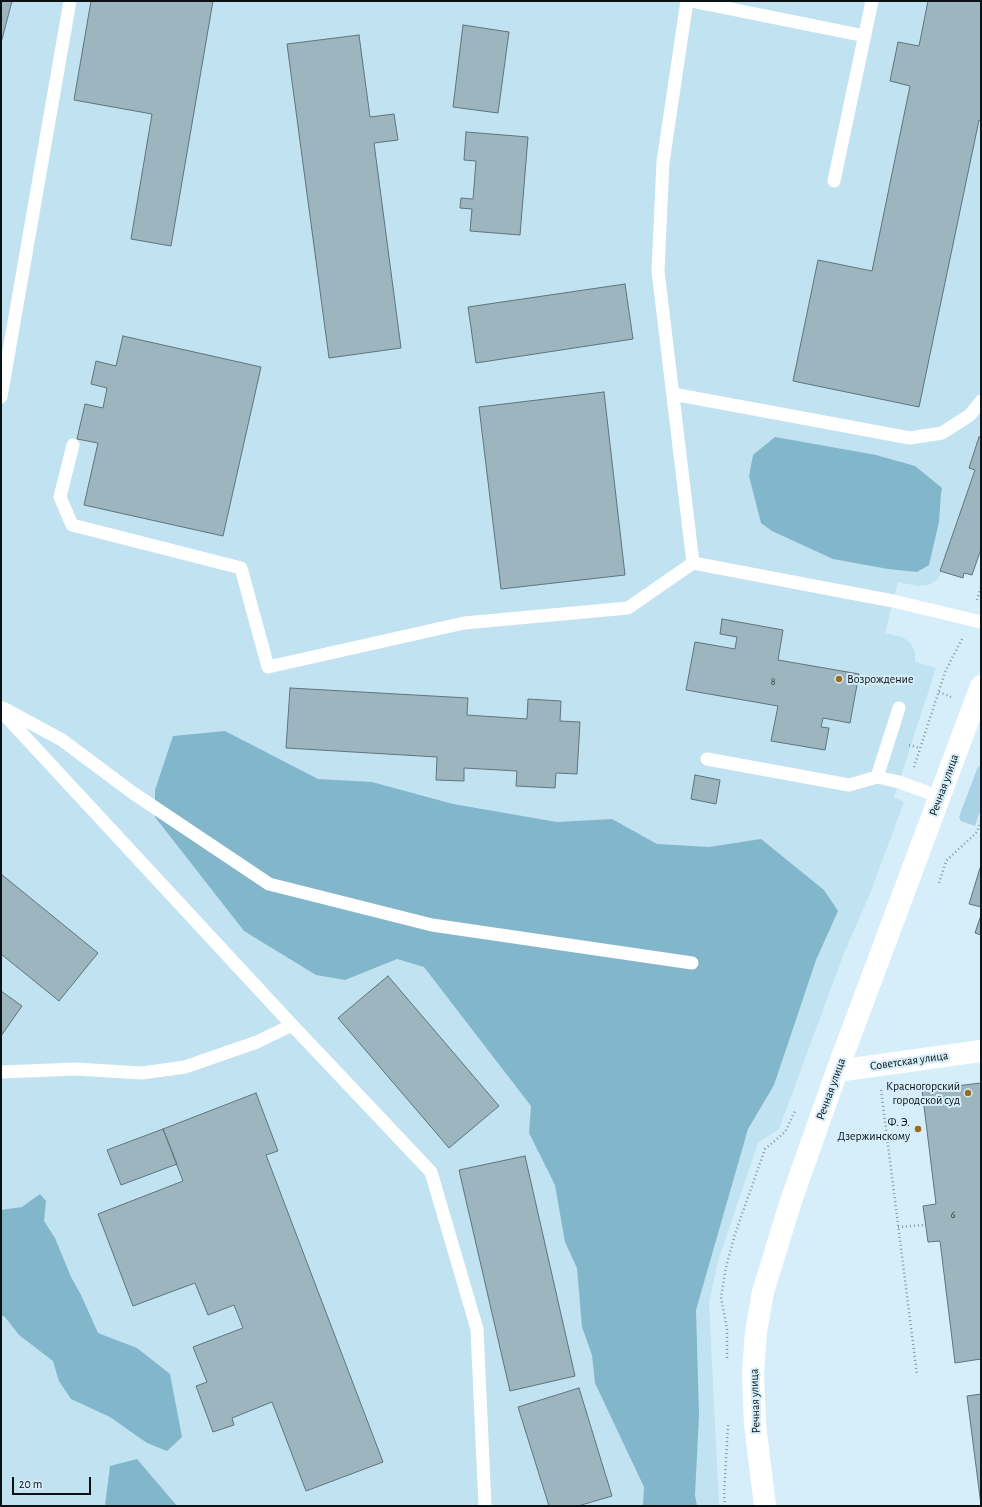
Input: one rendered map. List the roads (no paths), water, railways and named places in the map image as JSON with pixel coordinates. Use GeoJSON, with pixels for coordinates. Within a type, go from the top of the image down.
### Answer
{"type":"FeatureCollection","features":[{"type":"Feature","properties":{"kind":"main road","name":"Речная улица"},"geometry":{"type":"LineString","coordinates":[[765,1506],[755,1424],[753,1373],[756,1332],[763,1292],[791,1201],[837,1071],[981,686]]}},
{"type":"Feature","properties":{"kind":"main road","name":"Советская улица"},"geometry":{"type":"LineString","coordinates":[[837,1071],[981,1052]]}},
{"type":"Feature","properties":{"kind":"lane"},"geometry":{"type":"LineString","coordinates":[[1,397],[70,1]]}},
{"type":"Feature","properties":{"kind":"lane"},"geometry":{"type":"LineString","coordinates":[[687,1],[663,162],[658,271],[693,563]]}},
{"type":"Feature","properties":{"kind":"lane"},"geometry":{"type":"LineString","coordinates":[[691,1],[865,36]]}},
{"type":"Feature","properties":{"kind":"lane"},"geometry":{"type":"LineString","coordinates":[[834,181],[872,1]]}},
{"type":"Feature","properties":{"kind":"lane"},"geometry":{"type":"LineString","coordinates":[[673,394],[910,438],[942,433],[970,415],[981,402]]}},
{"type":"Feature","properties":{"kind":"lane"},"geometry":{"type":"LineString","coordinates":[[73,445],[60,497],[72,525],[241,568],[268,667],[464,623],[628,608],[693,563],[893,601],[981,622]]}},
{"type":"Feature","properties":{"kind":"lane"},"geometry":{"type":"LineString","coordinates":[[1,707],[62,740],[133,793],[269,884],[432,925],[692,963]]}},
{"type":"Feature","properties":{"kind":"lane"},"geometry":{"type":"LineString","coordinates":[[877,777],[899,708]]}},
{"type":"Feature","properties":{"kind":"lane"},"geometry":{"type":"LineString","coordinates":[[1,711],[292,1025],[431,1172],[477,1329],[485,1506]]}},
{"type":"Feature","properties":{"kind":"lane"},"geometry":{"type":"LineString","coordinates":[[707,759],[849,785],[877,777],[899,782],[940,797]]}},
{"type":"Feature","properties":{"kind":"lane"},"geometry":{"type":"LineString","coordinates":[[1,1072],[76,1069],[142,1073],[185,1067],[257,1042],[292,1025]]}},
{"type":"Feature","properties":{"kind":"place","name":"Возрождение"},"geometry":{"type":"Point","coordinates":[839,679]}},
{"type":"Feature","properties":{"kind":"place","name":"Красногорский городской суд"},"geometry":{"type":"Point","coordinates":[968,1093]}},
{"type":"Feature","properties":{"kind":"place","name":"Ф. Э. Дзержинскому"},"geometry":{"type":"Point","coordinates":[918,1129]}}]}
